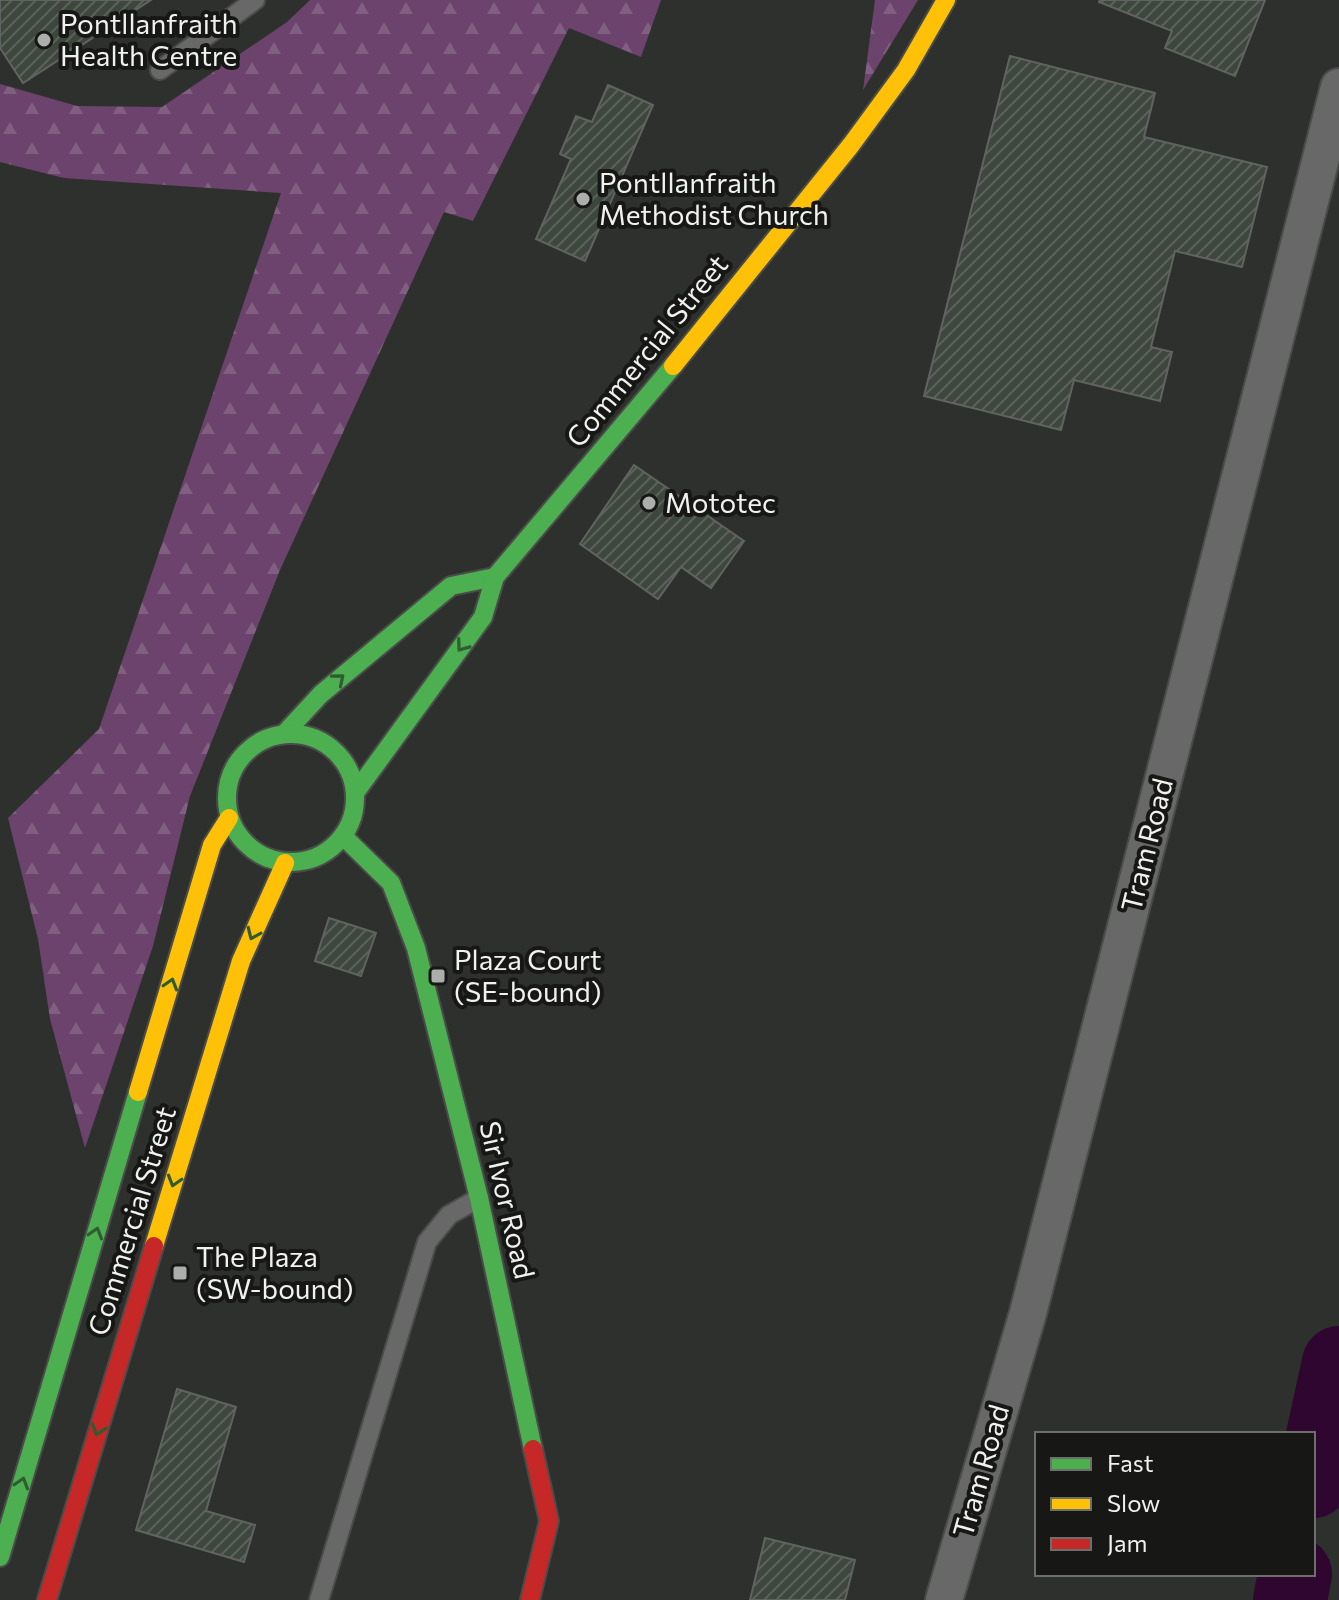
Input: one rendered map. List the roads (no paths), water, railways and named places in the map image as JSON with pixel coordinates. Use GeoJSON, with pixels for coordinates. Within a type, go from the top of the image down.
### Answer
{"type":"FeatureCollection","features":[{"type":"Feature","properties":{"kind":"main road","name":"Commercial Street"},"geometry":{"type":"LineString","coordinates":[[343,836],[353,816],[355,793],[483,617],[495,577],[647,398],[851,145],[906,70],[946,0]]}},
{"type":"Feature","properties":{"kind":"main road","name":"Commercial Street"},"geometry":{"type":"LineString","coordinates":[[0,1557],[212,845],[229,818],[226,796],[231,774],[243,756],[260,742],[284,734],[321,694],[451,586],[495,577]]}},
{"type":"Feature","properties":{"kind":"main road"},"geometry":{"type":"LineString","coordinates":[[284,734],[313,738],[332,749],[349,771],[355,793]]}},
{"type":"Feature","properties":{"kind":"main road"},"geometry":{"type":"LineString","coordinates":[[229,818],[239,838],[263,857],[285,863],[307,860],[328,851],[343,836]]}},
{"type":"Feature","properties":{"kind":"main road","name":"Sir Ivor Road"},"geometry":{"type":"LineString","coordinates":[[343,836],[391,883],[416,948],[479,1198],[549,1521],[530,1600]]}},
{"type":"Feature","properties":{"kind":"main road","name":"Commercial Street"},"geometry":{"type":"LineString","coordinates":[[47,1600],[241,961],[285,863]]}},
{"type":"Feature","properties":{"kind":"street","name":"Tram Road"},"geometry":{"type":"LineString","coordinates":[[944,1600],[1032,1297],[1339,87]]}},
{"type":"Feature","properties":{"kind":"lane"},"geometry":{"type":"LineString","coordinates":[[160,70],[255,0]]}},
{"type":"Feature","properties":{"kind":"lane"},"geometry":{"type":"LineString","coordinates":[[319,1600],[427,1242],[449,1215],[479,1198]]}},
{"type":"Feature","properties":{"kind":"waterway"},"geometry":{"type":"LineString","coordinates":[[1315,1472],[1339,1363]]}},
{"type":"Feature","properties":{"kind":"waterway"},"geometry":{"type":"LineString","coordinates":[[1290,1600],[1295,1576]]}},
{"type":"Feature","properties":{"kind":"place","name":"Pontllanfraith Health Centre"},"geometry":{"type":"Point","coordinates":[44,40]}},
{"type":"Feature","properties":{"kind":"place","name":"Pontllanfraith Methodist Church"},"geometry":{"type":"Point","coordinates":[583,199]}},
{"type":"Feature","properties":{"kind":"place","name":"Mototec"},"geometry":{"type":"Point","coordinates":[649,503]}},
{"type":"Feature","properties":{"kind":"place","name":"Plaza Court (SE-bound)"},"geometry":{"type":"Point","coordinates":[438,976]}},
{"type":"Feature","properties":{"kind":"place","name":"The Plaza (SW-bound)"},"geometry":{"type":"Point","coordinates":[180,1273]}}]}
